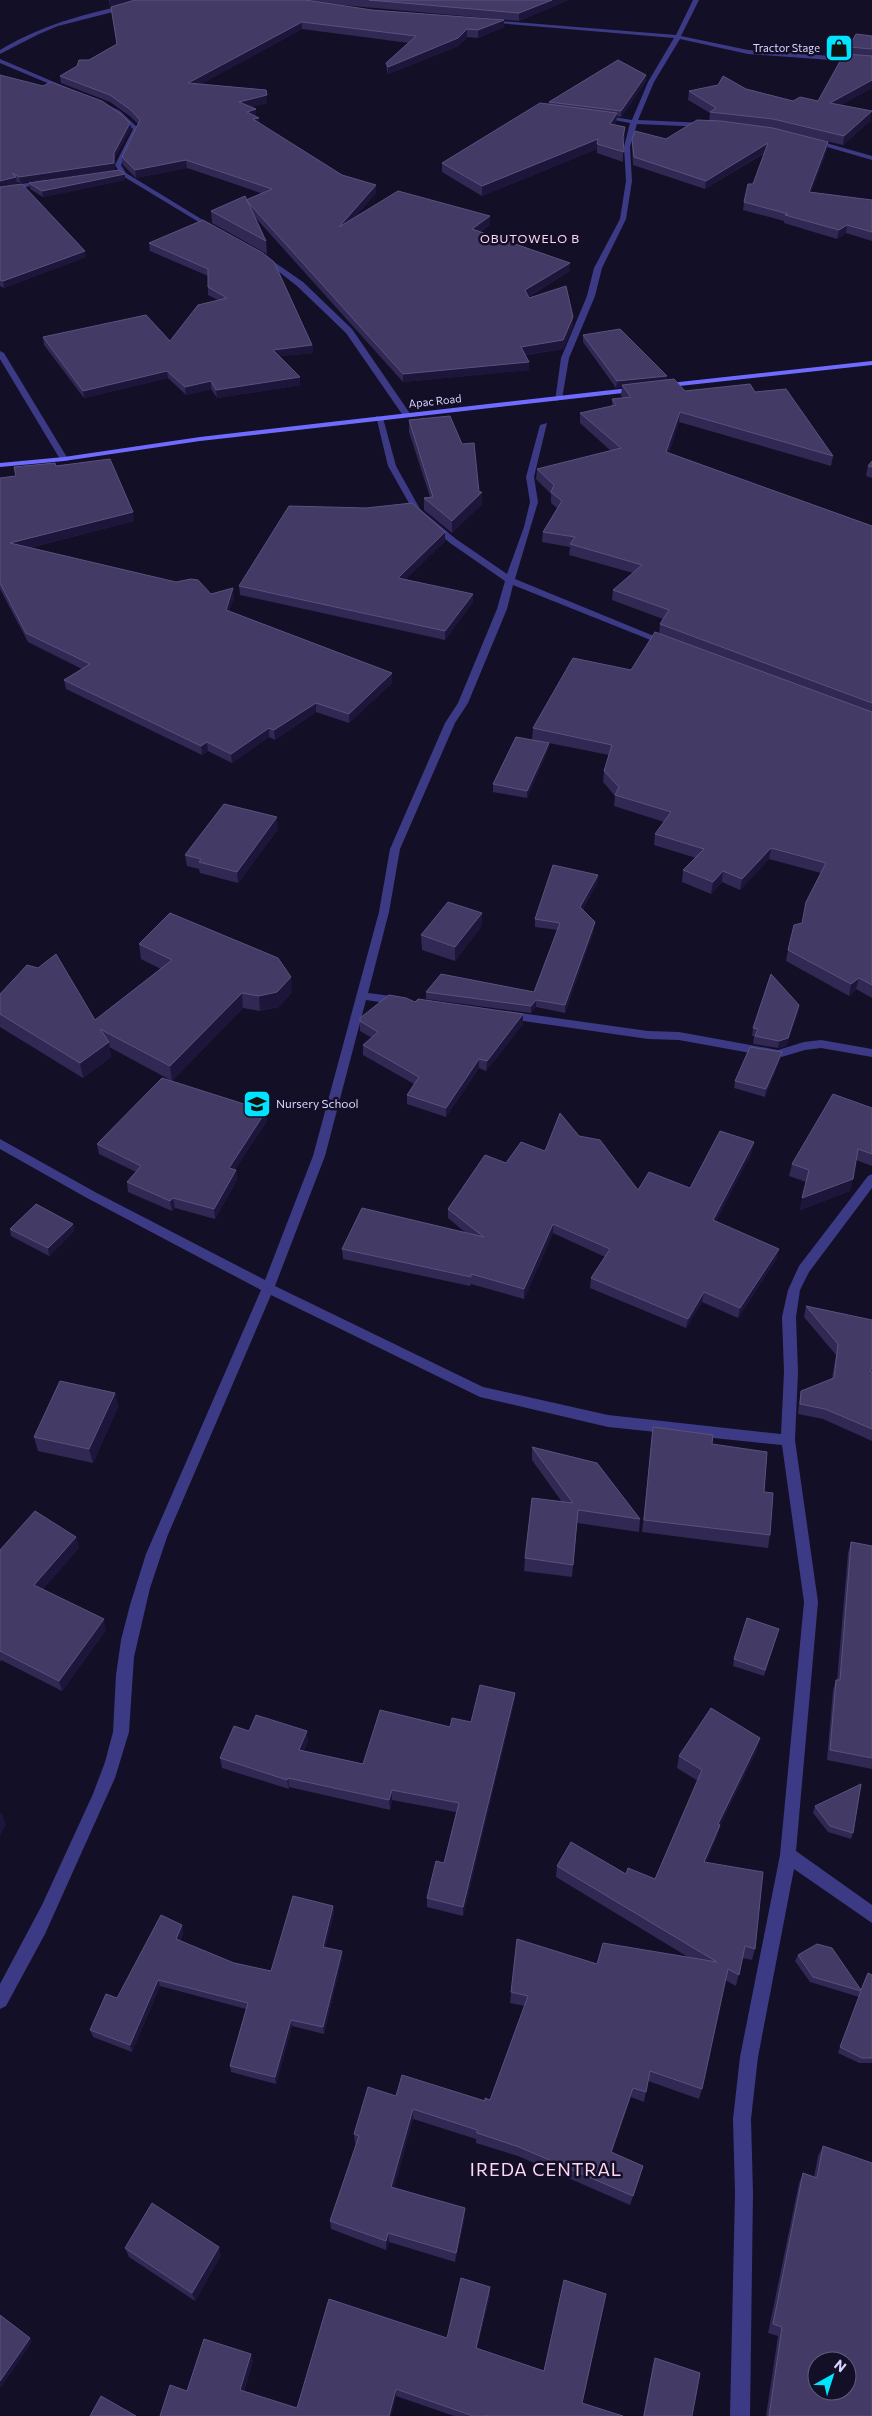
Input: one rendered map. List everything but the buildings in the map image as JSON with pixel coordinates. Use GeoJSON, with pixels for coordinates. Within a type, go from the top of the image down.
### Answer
{"type":"FeatureCollection","features":[{"type":"Feature","properties":{"kind":"main road"},"geometry":{"type":"LineString","coordinates":[[655,387],[872,363]]}},
{"type":"Feature","properties":{"kind":"main road","name":"Apac Road"},"geometry":{"type":"LineString","coordinates":[[0,465],[64,459],[200,439],[645,388]]}},
{"type":"Feature","properties":{"kind":"street"},"geometry":{"type":"LineString","coordinates":[[0,52],[20,41],[67,22],[158,0]]}},
{"type":"Feature","properties":{"kind":"street"},"geometry":{"type":"LineString","coordinates":[[558,399],[565,358],[591,296],[598,268],[623,219],[629,181],[627,147],[634,122],[651,82],[678,37],[696,0]]}},
{"type":"Feature","properties":{"kind":"street"},"geometry":{"type":"LineString","coordinates":[[476,21],[678,37],[748,52],[872,61]]}},
{"type":"Feature","properties":{"kind":"street"},"geometry":{"type":"LineString","coordinates":[[0,61],[76,93]]}},
{"type":"Feature","properties":{"kind":"street"},"geometry":{"type":"LineString","coordinates":[[85,96],[112,107],[132,123],[136,129],[133,140],[120,158],[118,165],[122,172],[142,188],[225,235]]}},
{"type":"Feature","properties":{"kind":"street"},"geometry":{"type":"LineString","coordinates":[[594,117],[634,122],[710,125]]}},
{"type":"Feature","properties":{"kind":"street"},"geometry":{"type":"LineString","coordinates":[[803,138],[872,158]]}},
{"type":"Feature","properties":{"kind":"street"},"geometry":{"type":"LineString","coordinates":[[113,173],[122,172]]}},
{"type":"Feature","properties":{"kind":"street"},"geometry":{"type":"LineString","coordinates":[[0,190],[52,181]]}},
{"type":"Feature","properties":{"kind":"street"},"geometry":{"type":"LineString","coordinates":[[258,254],[300,284],[349,331],[407,415]]}},
{"type":"Feature","properties":{"kind":"street"},"geometry":{"type":"LineString","coordinates":[[0,354],[64,459]]}},
{"type":"Feature","properties":{"kind":"street"},"geometry":{"type":"LineString","coordinates":[[379,418],[392,466],[417,510],[454,541],[511,581],[677,647]]}},
{"type":"Feature","properties":{"kind":"street"},"geometry":{"type":"LineString","coordinates":[[0,2000],[22,1967],[50,1907],[90,1819],[117,1748],[121,1732],[124,1676],[131,1626],[145,1575],[163,1528],[268,1288],[319,1156],[384,912],[395,849],[450,723],[463,704],[502,609],[511,581],[516,556],[528,527],[534,502],[530,477],[544,425]]}},
{"type":"Feature","properties":{"kind":"street"},"geometry":{"type":"LineString","coordinates":[[362,996],[409,1002]]}},
{"type":"Feature","properties":{"kind":"street"},"geometry":{"type":"LineString","coordinates":[[494,1014],[648,1035],[678,1036],[778,1054],[804,1046],[821,1044],[872,1053]]}},
{"type":"Feature","properties":{"kind":"street"},"geometry":{"type":"LineString","coordinates":[[0,1143],[92,1195],[268,1288],[480,1392],[608,1421],[788,1440]]}},
{"type":"Feature","properties":{"kind":"street"},"geometry":{"type":"LineString","coordinates":[[740,2416],[744,2193],[742,2119],[749,2058],[788,1855],[810,1602],[788,1440],[791,1372],[789,1317],[794,1290],[804,1269],[872,1179]]}},
{"type":"Feature","properties":{"kind":"street"},"geometry":{"type":"LineString","coordinates":[[788,1855],[872,1915]]}},
{"type":"Feature","properties":{"kind":"place","name":"Tractor Stage"},"geometry":{"type":"Point","coordinates":[839,48]}},
{"type":"Feature","properties":{"kind":"place","name":"Nursery School"},"geometry":{"type":"Point","coordinates":[257,1104]}},
{"type":"Feature","properties":{"kind":"district","name":"OBUTOWELO B"},"geometry":{"type":"Point","coordinates":[530,239]}},
{"type":"Feature","properties":{"kind":"district","name":"IREDA CENTRAL"},"geometry":{"type":"Point","coordinates":[546,2170]}}]}
